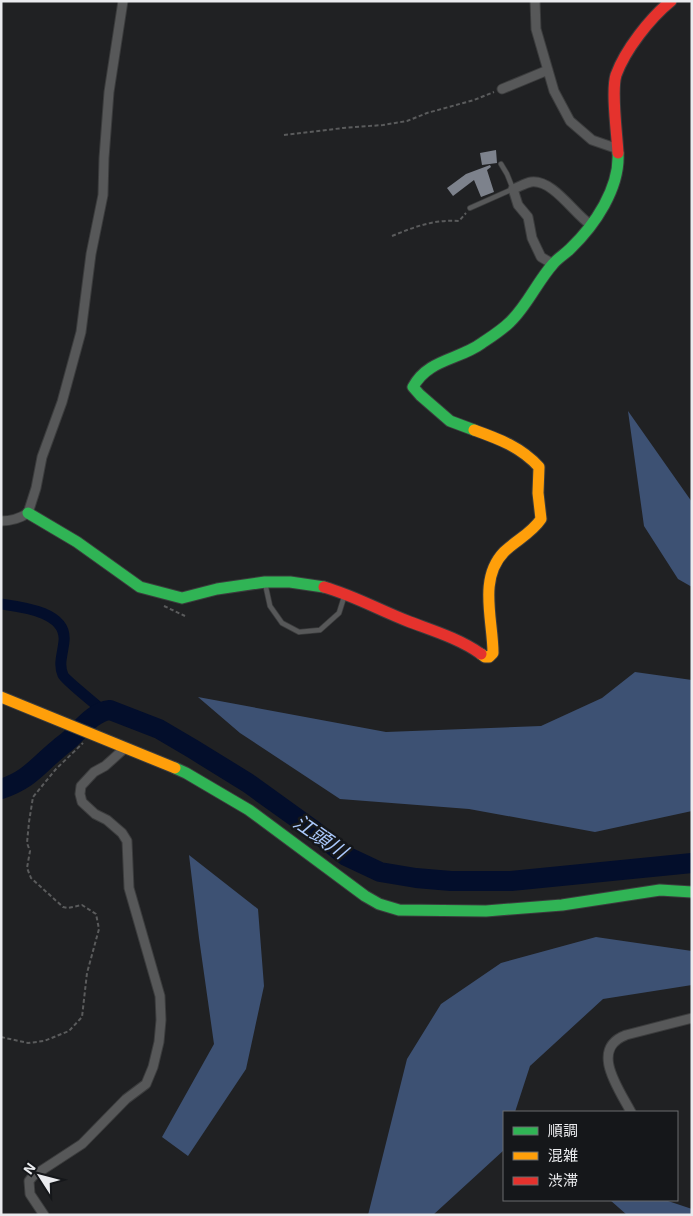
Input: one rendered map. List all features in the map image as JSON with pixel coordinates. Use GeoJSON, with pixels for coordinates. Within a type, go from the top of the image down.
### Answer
{"type":"FeatureCollection","features":[{"type":"Feature","properties":{"kind":"street"},"geometry":{"type":"LineString","coordinates":[[1,520],[10,521],[28,513],[36,488],[42,457],[62,402],[81,332],[91,254],[103,195],[109,92],[123,1]]}},
{"type":"Feature","properties":{"kind":"street"},"geometry":{"type":"LineString","coordinates":[[535,1],[536,29],[554,91],[570,121],[592,140],[618,149]]}},
{"type":"Feature","properties":{"kind":"street"},"geometry":{"type":"LineString","coordinates":[[28,513],[77,542],[140,587],[182,598],[218,589],[265,582],[290,582],[319,586],[345,593],[410,622],[430,628],[479,652],[485,657],[489,657],[492,653],[489,594],[491,576],[500,556],[536,527],[541,519],[538,493],[539,467],[530,457],[502,439],[455,424],[419,396],[413,387],[419,376],[441,362],[480,345],[510,322],[553,264],[591,225],[606,201],[619,164],[615,98],[616,76],[634,41],[661,9],[671,1]]}},
{"type":"Feature","properties":{"kind":"street"},"geometry":{"type":"LineString","coordinates":[[502,89],[548,70]]}},
{"type":"Feature","properties":{"kind":"street"},"geometry":{"type":"LineString","coordinates":[[553,264],[541,257],[532,238],[528,217],[518,205],[513,189],[532,182],[545,184],[556,192],[583,220],[591,225]]}},
{"type":"Feature","properties":{"kind":"street"},"geometry":{"type":"LineString","coordinates":[[1,697],[186,773],[241,805],[365,896],[379,904],[399,910],[486,911],[562,905],[660,890],[692,892]]}},
{"type":"Feature","properties":{"kind":"street"},"geometry":{"type":"LineString","coordinates":[[44,1215],[30,1194],[29,1181],[33,1176],[82,1144],[126,1099],[146,1084],[153,1067],[159,1042],[161,1020],[160,996],[129,888],[126,841],[122,833],[107,820],[95,814],[82,802],[80,794],[81,786],[94,772],[105,766],[126,748]]}},
{"type":"Feature","properties":{"kind":"street"},"geometry":{"type":"LineString","coordinates":[[631,1111],[609,1065],[608,1050],[610,1045],[618,1038],[626,1035],[692,1018]]}},
{"type":"Feature","properties":{"kind":"lane"},"geometry":{"type":"LineString","coordinates":[[470,208],[513,189],[501,164]]}},
{"type":"Feature","properties":{"kind":"lane"},"geometry":{"type":"LineString","coordinates":[[265,582],[270,606],[282,623],[299,632],[320,630],[339,613],[345,593]]}},
{"type":"Feature","properties":{"kind":"path"},"geometry":{"type":"LineString","coordinates":[[284,135],[407,121],[427,112],[474,100],[502,89]]}},
{"type":"Feature","properties":{"kind":"path"},"geometry":{"type":"LineString","coordinates":[[392,236],[416,226],[450,220],[459,221],[470,208]]}},
{"type":"Feature","properties":{"kind":"path"},"geometry":{"type":"LineString","coordinates":[[1,1037],[28,1043],[44,1041],[69,1031],[82,1017],[88,973],[99,929],[96,914],[82,905],[68,908],[63,907],[31,878],[27,868],[30,851],[27,843],[33,797],[42,784],[93,734]]}},
{"type":"Feature","properties":{"kind":"shaded area"},"geometry":{"type":"Polygon","coordinates":[[[628,411],[692,502],[692,587],[678,579],[644,526],[628,411]]]}},
{"type":"Feature","properties":{"kind":"shaded area"},"geometry":{"type":"Polygon","coordinates":[[[635,672],[692,680],[692,811],[595,832],[469,809],[340,799],[240,733],[198,697],[386,732],[541,726],[602,698],[635,672]]]}},
{"type":"Feature","properties":{"kind":"shaded area"},"geometry":{"type":"Polygon","coordinates":[[[189,855],[258,909],[264,986],[246,1069],[188,1156],[162,1137],[214,1044],[189,855]]]}},
{"type":"Feature","properties":{"kind":"shaded area"},"geometry":{"type":"Polygon","coordinates":[[[596,937],[692,951],[692,985],[603,999],[530,1066],[515,1111],[503,1111],[503,1151],[433,1215],[368,1215],[407,1059],[441,1004],[501,963],[596,937]]]}},
{"type":"Feature","properties":{"kind":"shaded area"},"geometry":{"type":"Polygon","coordinates":[[[611,1201],[668,1201],[692,1209],[692,1215],[627,1215],[611,1201]]]}},
{"type":"Feature","properties":{"kind":"building"},"geometry":{"type":"Polygon","coordinates":[[[496,150],[497,163],[482,165],[480,153],[496,150]]]}},
{"type":"Feature","properties":{"kind":"building"},"geometry":{"type":"Polygon","coordinates":[[[490,165],[491,167],[487,170],[494,192],[481,197],[474,180],[453,196],[447,188],[466,174],[490,165]]]}},
{"type":"Feature","properties":{"kind":"waterway"},"geometry":{"type":"LineString","coordinates":[[1,604],[31,609],[51,617],[58,623],[63,631],[64,641],[61,663],[63,675],[103,711]]}},
{"type":"Feature","properties":{"kind":"waterway","name":"江頭川"},"geometry":{"type":"LineString","coordinates":[[1,789],[26,777],[93,717],[110,710],[159,729],[193,749],[248,783],[346,856],[380,872],[451,881],[511,881],[692,863]]}},
{"type":"Feature","properties":{"kind":"traffic: fast"},"geometry":{"type":"LineString","coordinates":[[474,430],[450,421],[413,387],[419,378],[435,365],[473,349],[500,331],[516,316],[547,271],[568,251],[597,217],[615,179],[618,153]]}},
{"type":"Feature","properties":{"kind":"traffic: fast"},"geometry":{"type":"LineString","coordinates":[[28,513],[77,542],[140,587],[182,598],[217,589],[265,582],[290,582],[324,587]]}},
{"type":"Feature","properties":{"kind":"traffic: fast"},"geometry":{"type":"LineString","coordinates":[[175,768],[249,810],[365,896],[379,904],[399,910],[486,911],[562,905],[660,890],[692,892]]}},
{"type":"Feature","properties":{"kind":"traffic: slow"},"geometry":{"type":"LineString","coordinates":[[474,430],[501,440],[517,449],[539,467],[538,493],[541,519],[533,529],[504,552],[496,563],[489,587],[493,653],[489,657],[481,654]]}},
{"type":"Feature","properties":{"kind":"traffic: slow"},"geometry":{"type":"LineString","coordinates":[[1,697],[175,768]]}},
{"type":"Feature","properties":{"kind":"traffic: jam"},"geometry":{"type":"LineString","coordinates":[[618,153],[614,102],[616,75],[625,55],[639,35],[671,1]]}},
{"type":"Feature","properties":{"kind":"traffic: jam"},"geometry":{"type":"LineString","coordinates":[[324,587],[447,636],[481,654]]}}]}
